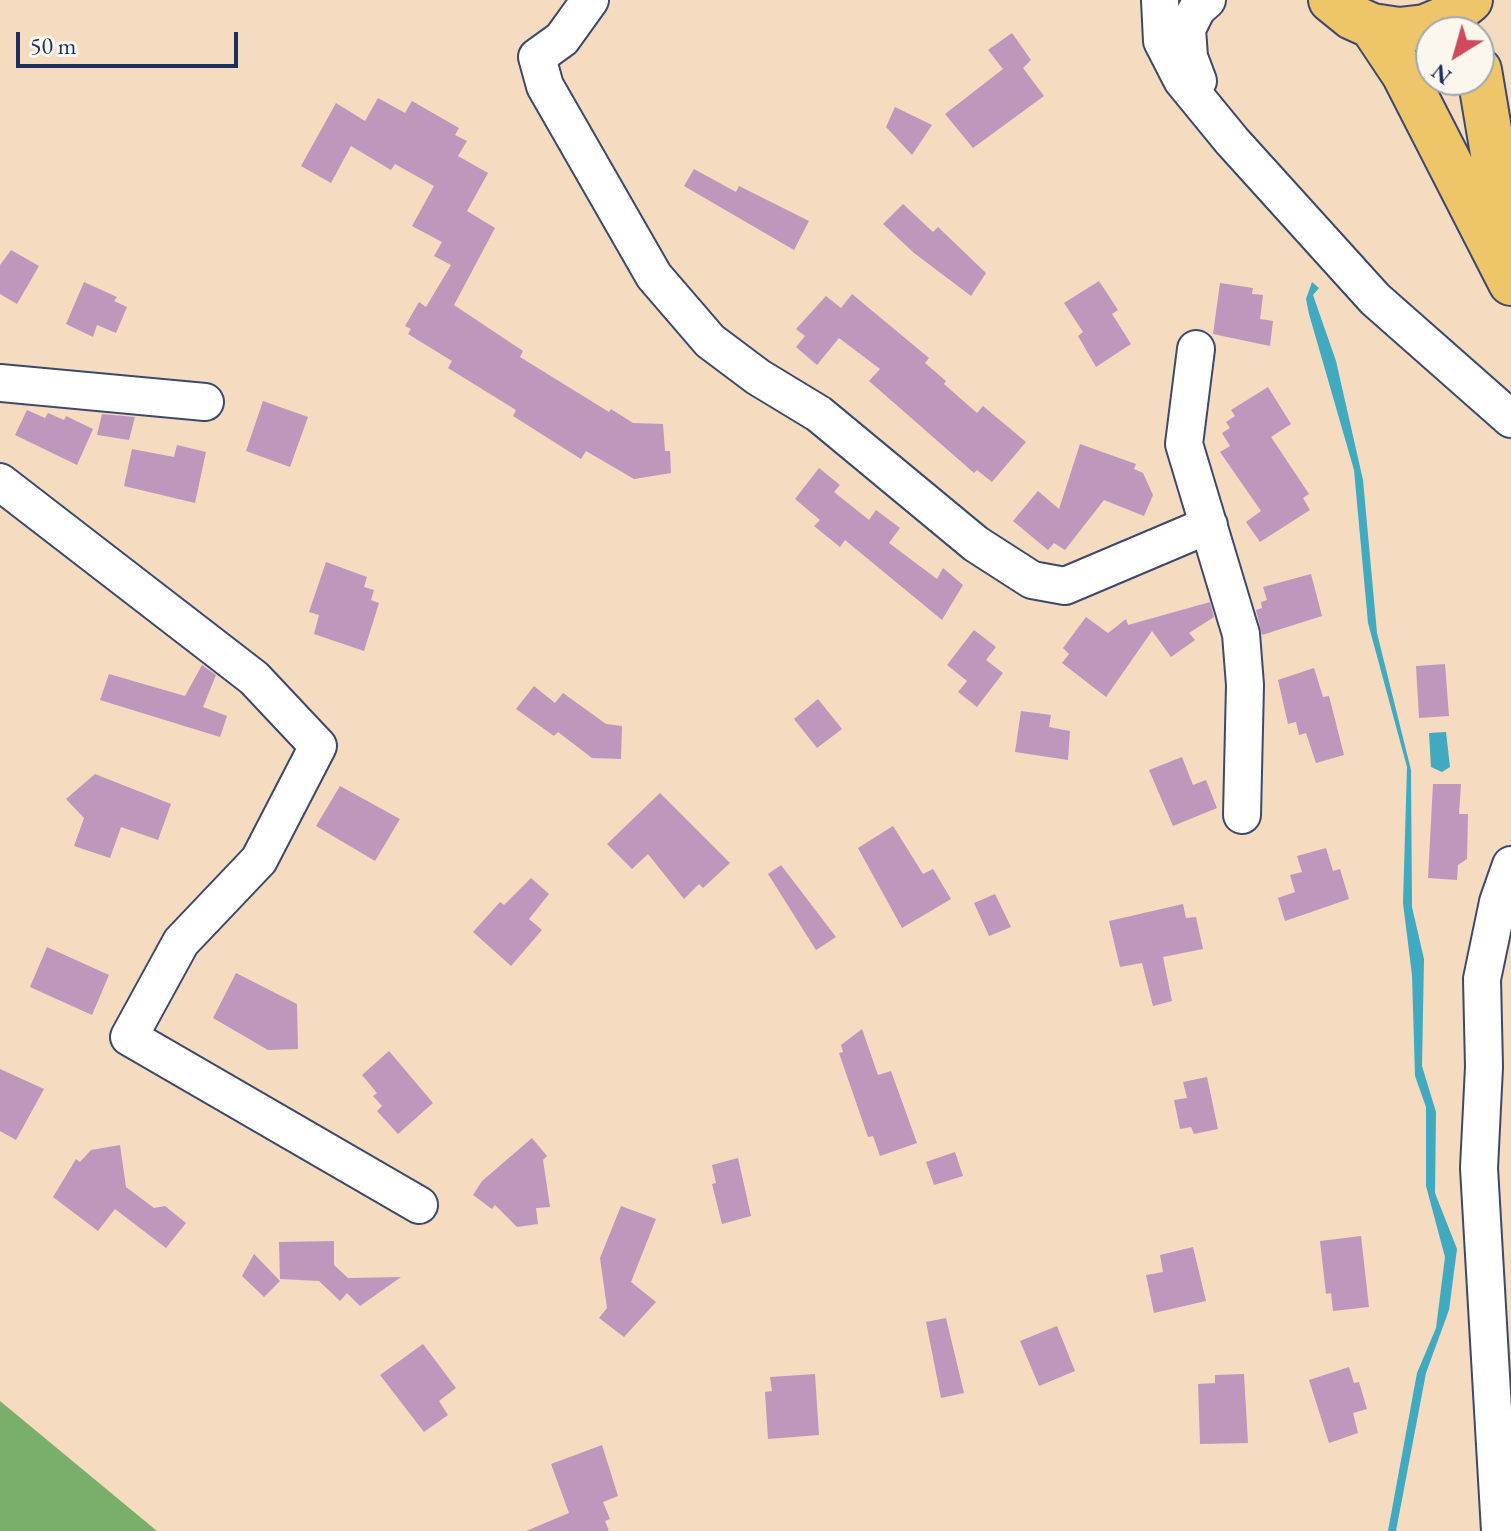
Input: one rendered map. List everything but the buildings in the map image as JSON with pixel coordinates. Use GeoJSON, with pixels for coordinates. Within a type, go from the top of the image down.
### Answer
{"type":"FeatureCollection","features":[{"type":"Feature","properties":{"kind":"main road"},"geometry":{"type":"LineString","coordinates":[[1331,0],[1352,17],[1372,26],[1399,30],[1425,27],[1449,17],[1470,0]]}},
{"type":"Feature","properties":{"kind":"main road"},"geometry":{"type":"LineString","coordinates":[[1372,26],[1404,74],[1511,283]]}},
{"type":"Feature","properties":{"kind":"main road"},"geometry":{"type":"LineString","coordinates":[[1483,96],[1498,183],[1511,232]]}},
{"type":"Feature","properties":{"kind":"street"},"geometry":{"type":"LineString","coordinates":[[590,0],[562,39],[537,57],[545,86],[654,276],[710,341],[758,377],[819,414],[976,544],[1032,580],[1065,586],[1209,525]]}},
{"type":"Feature","properties":{"kind":"street"},"geometry":{"type":"LineString","coordinates":[[1160,0],[1162,41],[1182,80],[1375,299],[1511,419]]}},
{"type":"Feature","properties":{"kind":"street"},"geometry":{"type":"LineString","coordinates":[[1207,0],[1197,9],[1187,29],[1189,57],[1209,112]]}},
{"type":"Feature","properties":{"kind":"street"},"geometry":{"type":"LineString","coordinates":[[1196,349],[1184,444],[1241,634],[1245,685],[1242,815]]}},
{"type":"Feature","properties":{"kind":"street"},"geometry":{"type":"LineString","coordinates":[[0,383],[205,402]]}},
{"type":"Feature","properties":{"kind":"street"},"geometry":{"type":"LineString","coordinates":[[0,482],[254,678],[318,746],[259,860],[181,942],[129,1037],[419,1205]]}},
{"type":"Feature","properties":{"kind":"street"},"geometry":{"type":"LineString","coordinates":[[1500,1531],[1479,1168],[1484,1067],[1482,979],[1498,902],[1511,865]]}},
{"type":"Feature","properties":{"kind":"green space"},"geometry":{"type":"Polygon","coordinates":[[[0,1401],[157,1531],[0,1531],[0,1401]]]}},
{"type":"Feature","properties":{"kind":"water"},"geometry":{"type":"Polygon","coordinates":[[[1312,282],[1319,288],[1313,295],[1336,361],[1363,480],[1377,633],[1411,770],[1412,907],[1424,959],[1422,1066],[1436,1112],[1435,1193],[1457,1249],[1449,1310],[1426,1373],[1396,1531],[1388,1531],[1417,1373],[1436,1328],[1445,1257],[1426,1186],[1426,1107],[1415,1076],[1412,975],[1403,903],[1407,767],[1368,623],[1354,470],[1309,314],[1306,299],[1312,282]]]}},
{"type":"Feature","properties":{"kind":"water"},"geometry":{"type":"Polygon","coordinates":[[[1446,732],[1450,767],[1442,772],[1431,767],[1429,733],[1446,732]]]}}]}
